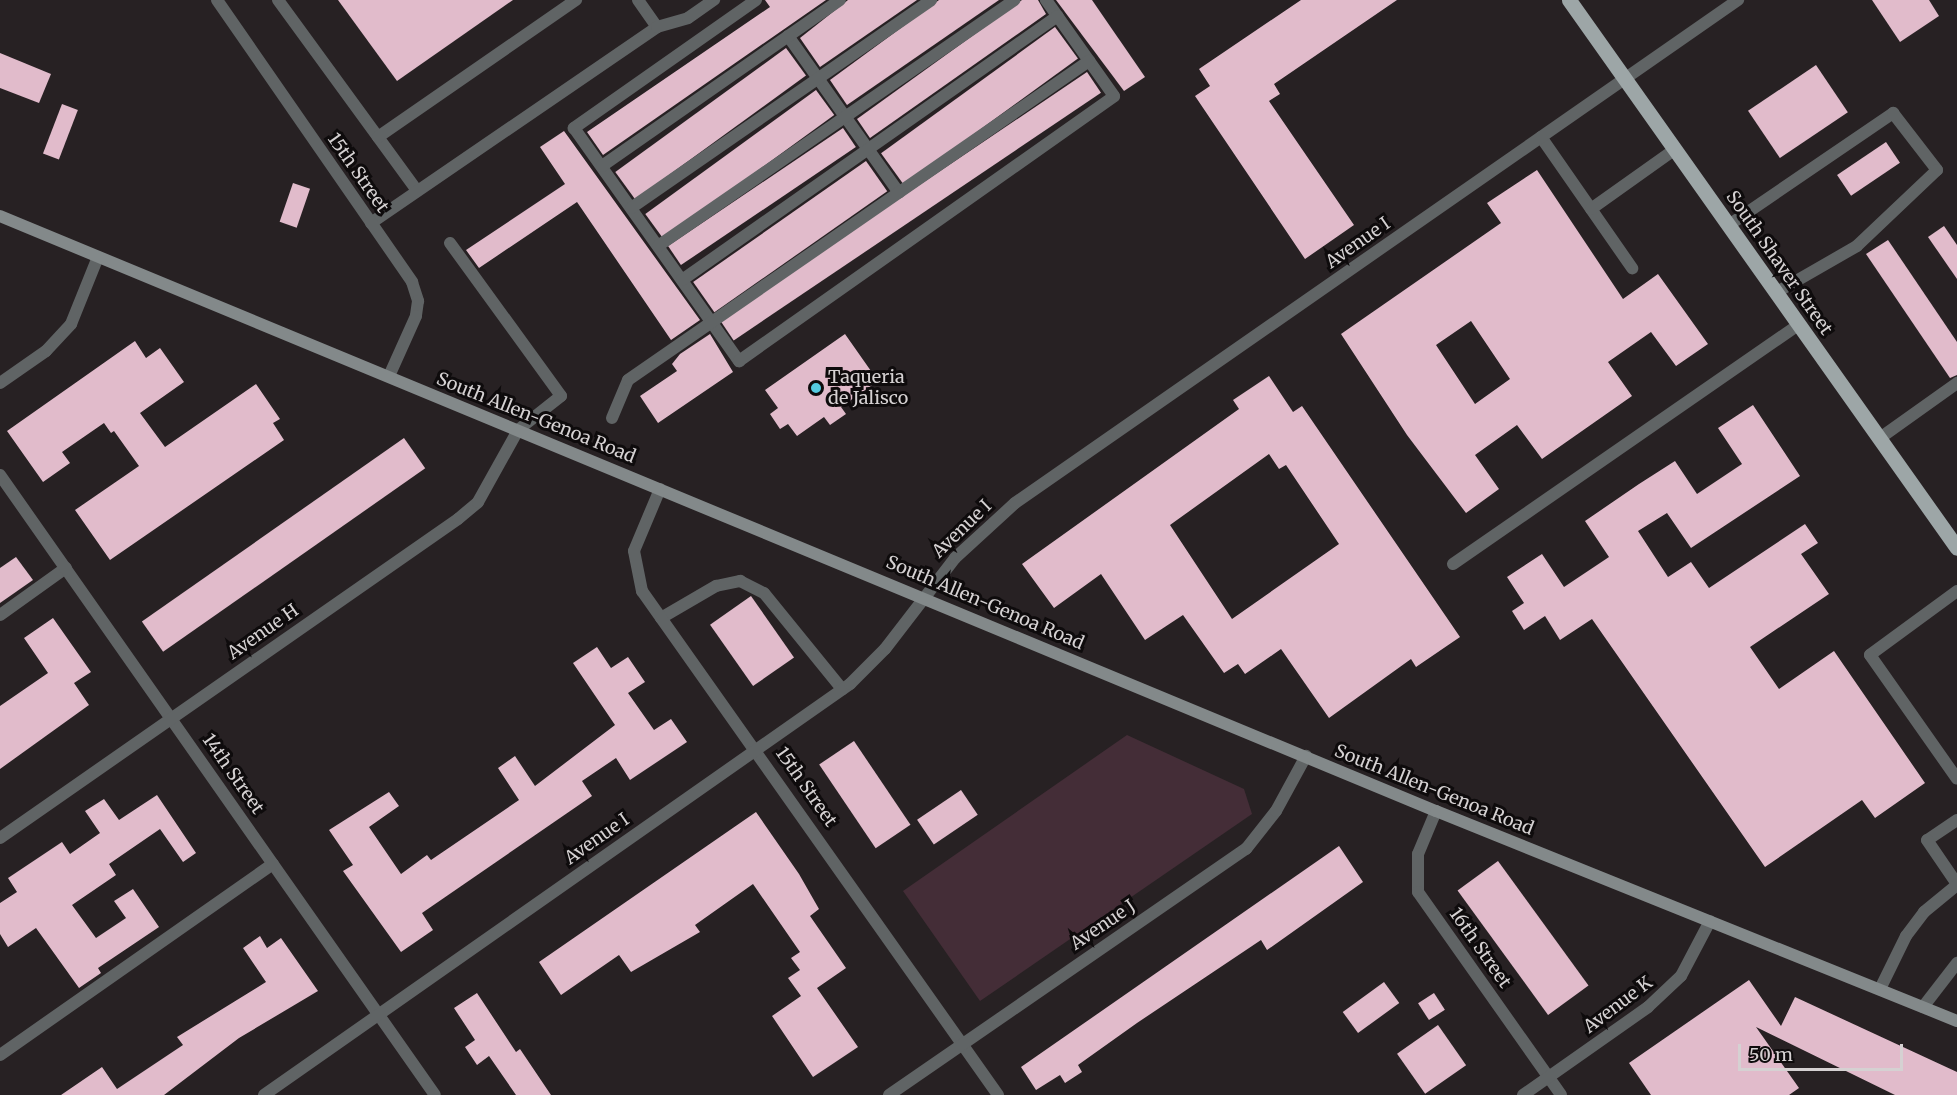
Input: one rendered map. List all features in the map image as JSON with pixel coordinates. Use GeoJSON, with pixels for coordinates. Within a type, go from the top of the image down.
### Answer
{"type":"FeatureCollection","features":[{"type":"Feature","properties":{"kind":"main road","name":"South Shaver Street"},"geometry":{"type":"LineString","coordinates":[[1569,0],[1957,549]]}},
{"type":"Feature","properties":{"kind":"main road","name":"South Allen-Genoa Road"},"geometry":{"type":"LineString","coordinates":[[0,216],[1436,811],[1957,1021]]}},
{"type":"Feature","properties":{"kind":"street","name":"15th Street"},"geometry":{"type":"LineString","coordinates":[[217,0],[412,282],[418,301],[410,337],[389,376]]}},
{"type":"Feature","properties":{"kind":"street"},"geometry":{"type":"LineString","coordinates":[[278,0],[416,189]]}},
{"type":"Feature","properties":{"kind":"street"},"geometry":{"type":"LineString","coordinates":[[378,137],[576,0]]}},
{"type":"Feature","properties":{"kind":"street"},"geometry":{"type":"LineString","coordinates":[[638,0],[657,27]]}},
{"type":"Feature","properties":{"kind":"street"},"geometry":{"type":"LineString","coordinates":[[371,223],[416,189],[657,27],[688,18],[714,0]]}},
{"type":"Feature","properties":{"kind":"street"},"geometry":{"type":"LineString","coordinates":[[756,0],[574,128],[740,362],[1114,96],[1046,0]]}},
{"type":"Feature","properties":{"kind":"street"},"geometry":{"type":"LineString","coordinates":[[602,166],[840,0]]}},
{"type":"Feature","properties":{"kind":"street"},"geometry":{"type":"LineString","coordinates":[[631,208],[932,0]]}},
{"type":"Feature","properties":{"kind":"street"},"geometry":{"type":"LineString","coordinates":[[658,246],[1014,0]]}},
{"type":"Feature","properties":{"kind":"street","name":"Avenue I"},"geometry":{"type":"LineString","coordinates":[[264,1095],[842,689],[885,650],[922,597],[962,551],[1016,503],[1624,80],[1724,4],[1738,0]]}},
{"type":"Feature","properties":{"kind":"street"},"geometry":{"type":"LineString","coordinates":[[682,280],[1057,16]]}},
{"type":"Feature","properties":{"kind":"street"},"geometry":{"type":"LineString","coordinates":[[789,36],[899,193]]}},
{"type":"Feature","properties":{"kind":"street"},"geometry":{"type":"LineString","coordinates":[[612,418],[628,380],[1089,61]]}},
{"type":"Feature","properties":{"kind":"street"},"geometry":{"type":"LineString","coordinates":[[1729,225],[1893,113],[1937,170],[1857,246],[1777,292]]}},
{"type":"Feature","properties":{"kind":"street"},"geometry":{"type":"LineString","coordinates":[[1541,137],[1632,268]]}},
{"type":"Feature","properties":{"kind":"street"},"geometry":{"type":"LineString","coordinates":[[1591,209],[1674,150]]}},
{"type":"Feature","properties":{"kind":"street"},"geometry":{"type":"LineString","coordinates":[[450,243],[561,396],[518,430]]}},
{"type":"Feature","properties":{"kind":"street"},"geometry":{"type":"LineString","coordinates":[[0,383],[46,351],[71,324],[98,257]]}},
{"type":"Feature","properties":{"kind":"street"},"geometry":{"type":"LineString","coordinates":[[1453,564],[1799,324]]}},
{"type":"Feature","properties":{"kind":"street"},"geometry":{"type":"LineString","coordinates":[[1880,438],[1955,389]]}},
{"type":"Feature","properties":{"kind":"street","name":"Avenue H"},"geometry":{"type":"LineString","coordinates":[[0,838],[458,519],[478,502],[518,430]]}},
{"type":"Feature","properties":{"kind":"street","name":"14th Street"},"geometry":{"type":"LineString","coordinates":[[0,475],[435,1095]]}},
{"type":"Feature","properties":{"kind":"street","name":"15th Street"},"geometry":{"type":"LineString","coordinates":[[660,489],[634,551],[642,591],[757,749],[998,1095]]}},
{"type":"Feature","properties":{"kind":"street"},"geometry":{"type":"LineString","coordinates":[[0,615],[66,568]]}},
{"type":"Feature","properties":{"kind":"street"},"geometry":{"type":"LineString","coordinates":[[661,618],[716,586],[740,581],[764,593],[842,689]]}},
{"type":"Feature","properties":{"kind":"street"},"geometry":{"type":"LineString","coordinates":[[1957,591],[1870,655],[1957,779]]}},
{"type":"Feature","properties":{"kind":"street","name":"Avenue J"},"geometry":{"type":"LineString","coordinates":[[888,1095],[1246,849],[1276,811],[1306,756]]}},
{"type":"Feature","properties":{"kind":"street","name":"16th Street"},"geometry":{"type":"LineString","coordinates":[[1436,811],[1418,854],[1418,892],[1561,1095]]}},
{"type":"Feature","properties":{"kind":"street"},"geometry":{"type":"LineString","coordinates":[[1880,989],[1906,936],[1924,912],[1957,885],[1927,840],[1957,820]]}},
{"type":"Feature","properties":{"kind":"street"},"geometry":{"type":"LineString","coordinates":[[0,1055],[273,864]]}},
{"type":"Feature","properties":{"kind":"street","name":"Avenue K"},"geometry":{"type":"LineString","coordinates":[[1523,1095],[1648,1007],[1682,976],[1710,921]]}},
{"type":"Feature","properties":{"kind":"street"},"geometry":{"type":"LineString","coordinates":[[1923,1007],[1957,963]]}},
{"type":"Feature","properties":{"kind":"shaded area"},"geometry":{"type":"Polygon","coordinates":[[[1127,735],[1244,789],[1252,814],[980,1001],[903,891],[1127,735]]]}},
{"type":"Feature","properties":{"kind":"building"},"geometry":{"type":"Polygon","coordinates":[[[338,0],[513,0],[397,81],[338,0]]]}},
{"type":"Feature","properties":{"kind":"building"},"geometry":{"type":"Polygon","coordinates":[[[765,0],[826,0],[603,155],[587,132],[770,7],[765,0]]]}},
{"type":"Feature","properties":{"kind":"building"},"geometry":{"type":"Polygon","coordinates":[[[848,0],[917,0],[820,67],[800,38],[848,0]]]}},
{"type":"Feature","properties":{"kind":"building"},"geometry":{"type":"Polygon","coordinates":[[[939,0],[999,0],[847,105],[830,80],[939,0]]]}},
{"type":"Feature","properties":{"kind":"building"},"geometry":{"type":"Polygon","coordinates":[[[1022,0],[1038,0],[1046,14],[870,138],[857,119],[1022,0]]]}},
{"type":"Feature","properties":{"kind":"building"},"geometry":{"type":"Polygon","coordinates":[[[1056,0],[1092,0],[1145,77],[1124,91],[1056,0]]]}},
{"type":"Feature","properties":{"kind":"building"},"geometry":{"type":"Polygon","coordinates":[[[1301,0],[1397,0],[1274,84],[1280,94],[1269,101],[1354,225],[1305,259],[1195,96],[1210,86],[1199,69],[1301,0]]]}},
{"type":"Feature","properties":{"kind":"building"},"geometry":{"type":"Polygon","coordinates":[[[1872,0],[1929,0],[1939,16],[1900,42],[1872,0]]]}},
{"type":"Feature","properties":{"kind":"building"},"geometry":{"type":"Polygon","coordinates":[[[1055,27],[1078,59],[904,185],[881,153],[1055,27]]]}},
{"type":"Feature","properties":{"kind":"building"},"geometry":{"type":"Polygon","coordinates":[[[786,48],[806,76],[635,200],[615,172],[786,48]]]}},
{"type":"Feature","properties":{"kind":"building"},"geometry":{"type":"Polygon","coordinates":[[[0,53],[51,74],[39,103],[0,88],[0,53]]]}},
{"type":"Feature","properties":{"kind":"building"},"geometry":{"type":"Polygon","coordinates":[[[1816,65],[1848,112],[1780,158],[1748,111],[1816,65]]]}},
{"type":"Feature","properties":{"kind":"building"},"geometry":{"type":"Polygon","coordinates":[[[1087,72],[1101,93],[734,340],[720,320],[1087,72]]]}},
{"type":"Feature","properties":{"kind":"building"},"geometry":{"type":"Polygon","coordinates":[[[816,90],[834,115],[664,239],[645,214],[816,90]]]}},
{"type":"Feature","properties":{"kind":"building"},"geometry":{"type":"Polygon","coordinates":[[[62,104],[78,110],[59,160],[43,153],[62,104]]]}},
{"type":"Feature","properties":{"kind":"building"},"geometry":{"type":"Polygon","coordinates":[[[843,128],[856,147],[681,265],[668,246],[843,128]]]}},
{"type":"Feature","properties":{"kind":"building"},"geometry":{"type":"Polygon","coordinates":[[[564,131],[700,320],[671,340],[577,202],[479,268],[466,250],[565,184],[540,147],[564,131]]]}},
{"type":"Feature","properties":{"kind":"building"},"geometry":{"type":"Polygon","coordinates":[[[1886,142],[1900,163],[1851,196],[1837,175],[1886,142]]]}},
{"type":"Feature","properties":{"kind":"building"},"geometry":{"type":"Polygon","coordinates":[[[866,161],[887,191],[714,312],[693,282],[866,161]]]}},
{"type":"Feature","properties":{"kind":"building"},"geometry":{"type":"Polygon","coordinates":[[[1537,170],[1623,299],[1658,274],[1708,344],[1676,366],[1651,332],[1608,362],[1632,396],[1542,459],[1517,425],[1475,455],[1499,489],[1466,513],[1407,435],[1341,334],[1501,223],[1487,203],[1537,170]],[[1471,321],[1436,345],[1475,404],[1510,379],[1471,321]]]}},
{"type":"Feature","properties":{"kind":"building"},"geometry":{"type":"Polygon","coordinates":[[[293,183],[310,189],[297,228],[280,222],[293,183]]]}},
{"type":"Feature","properties":{"kind":"building"},"geometry":{"type":"Polygon","coordinates":[[[1944,226],[1957,245],[1957,279],[1928,237],[1944,226]]]}},
{"type":"Feature","properties":{"kind":"building"},"geometry":{"type":"Polygon","coordinates":[[[1888,240],[1957,342],[1957,375],[1950,378],[1866,254],[1888,240]]]}},
{"type":"Feature","properties":{"kind":"building"},"geometry":{"type":"Polygon","coordinates":[[[710,334],[733,372],[658,423],[640,396],[677,371],[672,364],[680,354],[710,334]]]}},
{"type":"Feature","properties":{"kind":"building"},"geometry":{"type":"Polygon","coordinates":[[[845,334],[878,381],[841,407],[846,414],[830,425],[824,417],[797,436],[788,424],[780,429],[770,414],[778,408],[765,390],[845,334]]]}},
{"type":"Feature","properties":{"kind":"building"},"geometry":{"type":"Polygon","coordinates":[[[135,341],[146,358],[160,348],[184,382],[140,413],[165,447],[256,384],[280,419],[273,423],[284,440],[110,560],[75,510],[139,466],[114,431],[111,433],[104,423],[62,452],[70,463],[43,482],[7,431],[135,341]]]}},
{"type":"Feature","properties":{"kind":"building"},"geometry":{"type":"Polygon","coordinates":[[[1269,376],[1293,412],[1302,406],[1460,637],[1416,667],[1411,659],[1329,718],[1281,649],[1245,674],[1238,664],[1224,673],[1183,615],[1145,640],[1101,574],[1054,608],[1022,564],[1239,409],[1233,400],[1269,376]],[[1269,454],[1170,525],[1232,619],[1339,544],[1286,465],[1279,469],[1269,454]]]}},
{"type":"Feature","properties":{"kind":"building"},"geometry":{"type":"Polygon","coordinates":[[[1753,405],[1800,476],[1691,548],[1667,513],[1638,531],[1668,577],[1691,562],[1709,588],[1805,524],[1818,543],[1801,554],[1829,594],[1750,647],[1779,689],[1834,651],[1925,783],[1875,818],[1862,800],[1765,867],[1592,619],[1560,640],[1545,616],[1524,630],[1512,611],[1524,603],[1507,577],[1542,554],[1564,587],[1609,557],[1585,521],[1675,461],[1697,494],[1742,464],[1718,428],[1753,405]]]}},
{"type":"Feature","properties":{"kind":"building"},"geometry":{"type":"Polygon","coordinates":[[[404,438],[425,468],[163,652],[142,622],[404,438]]]}},
{"type":"Feature","properties":{"kind":"building"},"geometry":{"type":"Polygon","coordinates":[[[16,557],[33,580],[0,603],[0,568],[16,557]]]}},
{"type":"Feature","properties":{"kind":"building"},"geometry":{"type":"Polygon","coordinates":[[[751,596],[794,657],[753,686],[710,625],[751,596]]]}},
{"type":"Feature","properties":{"kind":"building"},"geometry":{"type":"Polygon","coordinates":[[[53,618],[91,672],[74,683],[89,705],[0,769],[0,706],[48,673],[24,638],[53,618]]]}},
{"type":"Feature","properties":{"kind":"building"},"geometry":{"type":"Polygon","coordinates":[[[597,647],[611,668],[628,657],[645,682],[628,693],[654,730],[671,719],[687,742],[630,780],[616,758],[582,781],[592,796],[422,913],[433,930],[401,952],[343,871],[353,865],[329,830],[389,792],[399,806],[369,827],[401,874],[427,855],[431,860],[519,800],[498,768],[515,756],[535,786],[615,725],[573,663],[597,647]]]}},
{"type":"Feature","properties":{"kind":"building"},"geometry":{"type":"Polygon","coordinates":[[[854,741],[910,825],[876,848],[819,764],[854,741]]]}},
{"type":"Feature","properties":{"kind":"building"},"geometry":{"type":"Polygon","coordinates":[[[961,790],[978,815],[934,845],[917,820],[961,790]]]}},
{"type":"Feature","properties":{"kind":"building"},"geometry":{"type":"Polygon","coordinates":[[[157,795],[196,853],[183,862],[160,829],[109,864],[116,875],[72,905],[96,938],[126,918],[114,901],[133,889],[159,927],[98,968],[101,973],[79,988],[36,928],[8,947],[0,934],[0,903],[17,892],[8,878],[62,842],[70,854],[100,833],[85,811],[104,799],[119,820],[157,795]]]}},
{"type":"Feature","properties":{"kind":"building"},"geometry":{"type":"Polygon","coordinates":[[[756,812],[799,874],[819,909],[810,916],[846,968],[817,988],[858,1047],[813,1077],[772,1016],[801,996],[788,978],[800,970],[791,958],[800,952],[753,884],[695,925],[700,932],[631,972],[619,955],[561,995],[539,962],[756,812]]]}},
{"type":"Feature","properties":{"kind":"building"},"geometry":{"type":"Polygon","coordinates":[[[1339,846],[1363,882],[1267,950],[1261,940],[1137,1023],[1078,1065],[1082,1072],[1065,1083],[1060,1075],[1036,1090],[1021,1067],[1339,846]]]}},
{"type":"Feature","properties":{"kind":"building"},"geometry":{"type":"Polygon","coordinates":[[[1498,861],[1589,986],[1548,1015],[1458,890],[1498,861]]]}},
{"type":"Feature","properties":{"kind":"building"},"geometry":{"type":"Polygon","coordinates":[[[260,936],[267,948],[281,938],[318,991],[239,1038],[164,1095],[61,1095],[102,1067],[117,1089],[183,1045],[177,1037],[266,982],[243,948],[260,936]]]}},
{"type":"Feature","properties":{"kind":"building"},"geometry":{"type":"Polygon","coordinates":[[[1749,980],[1781,1026],[1795,997],[1957,1072],[1957,1095],[1895,1095],[1756,1027],[1799,1088],[1789,1095],[1651,1095],[1629,1063],[1749,980]]]}},
{"type":"Feature","properties":{"kind":"building"},"geometry":{"type":"Polygon","coordinates":[[[1384,982],[1399,1003],[1358,1033],[1343,1012],[1384,982]]]}},
{"type":"Feature","properties":{"kind":"building"},"geometry":{"type":"Polygon","coordinates":[[[477,993],[516,1052],[520,1049],[551,1095],[516,1095],[489,1056],[477,1065],[465,1047],[475,1040],[454,1008],[477,993]]]}},
{"type":"Feature","properties":{"kind":"building"},"geometry":{"type":"Polygon","coordinates":[[[1434,993],[1445,1010],[1429,1020],[1418,1003],[1434,993]]]}},
{"type":"Feature","properties":{"kind":"building"},"geometry":{"type":"Polygon","coordinates":[[[1438,1025],[1466,1065],[1425,1094],[1397,1054],[1438,1025]]]}},
{"type":"Feature","properties":{"kind":"place","name":"Taqueria de Jalisco"},"geometry":{"type":"Point","coordinates":[816,388]}}]}
